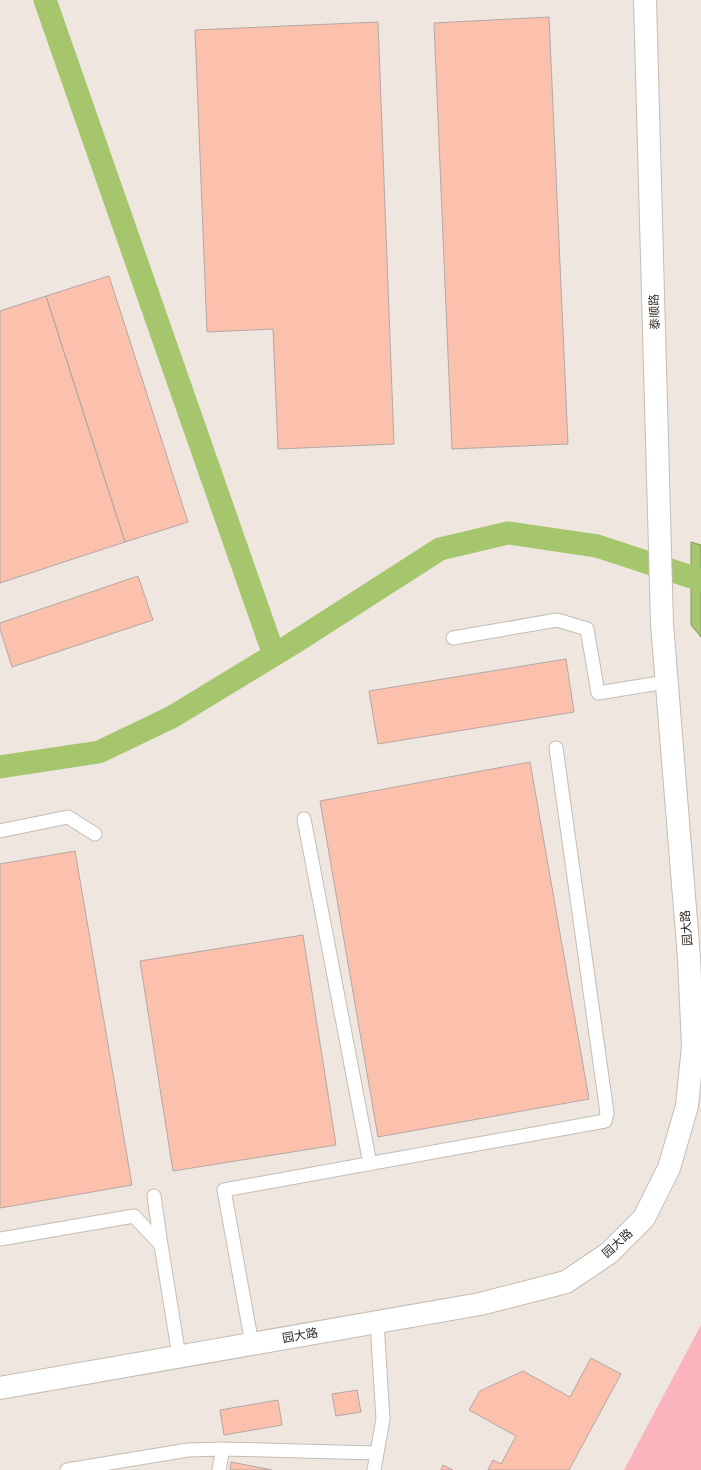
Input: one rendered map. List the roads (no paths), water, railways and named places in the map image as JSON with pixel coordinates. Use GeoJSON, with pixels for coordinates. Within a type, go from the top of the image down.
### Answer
{"type":"FeatureCollection","features":[{"type":"Feature","properties":{"kind":"street","name":"泰顺路"},"geometry":{"type":"LineString","coordinates":[[645,0],[662,624]]}},
{"type":"Feature","properties":{"kind":"street","name":"园大路"},"geometry":{"type":"LineString","coordinates":[[0,1388],[480,1304],[566,1282],[609,1253],[644,1218],[669,1168],[687,1106],[693,1046],[689,958],[662,624]]}},
{"type":"Feature","properties":{"kind":"lane"},"geometry":{"type":"LineString","coordinates":[[453,638],[557,620],[587,629],[598,693],[666,682]]}},
{"type":"Feature","properties":{"kind":"lane"},"geometry":{"type":"LineString","coordinates":[[252,1344],[224,1190],[605,1121],[607,1113],[556,748]]}},
{"type":"Feature","properties":{"kind":"lane"},"geometry":{"type":"LineString","coordinates":[[0,831],[68,817],[95,834]]}},
{"type":"Feature","properties":{"kind":"lane"},"geometry":{"type":"LineString","coordinates":[[304,819],[370,1164]]}},
{"type":"Feature","properties":{"kind":"lane"},"geometry":{"type":"LineString","coordinates":[[154,1196],[179,1356]]}},
{"type":"Feature","properties":{"kind":"lane"},"geometry":{"type":"LineString","coordinates":[[0,1239],[134,1216],[161,1245]]}},
{"type":"Feature","properties":{"kind":"lane"},"geometry":{"type":"LineString","coordinates":[[374,1470],[383,1419],[377,1322]]}},
{"type":"Feature","properties":{"kind":"lane"},"geometry":{"type":"LineString","coordinates":[[67,1470],[188,1450],[223,1449],[377,1453]]}},
{"type":"Feature","properties":{"kind":"lane"},"geometry":{"type":"LineString","coordinates":[[219,1470],[223,1449]]}},
{"type":"Feature","properties":{"kind":"waterway"},"geometry":{"type":"LineString","coordinates":[[45,0],[274,655]]}},
{"type":"Feature","properties":{"kind":"waterway"},"geometry":{"type":"LineString","coordinates":[[0,767],[99,752],[172,717],[292,644],[440,549],[508,533],[597,546],[701,580]]}}]}
